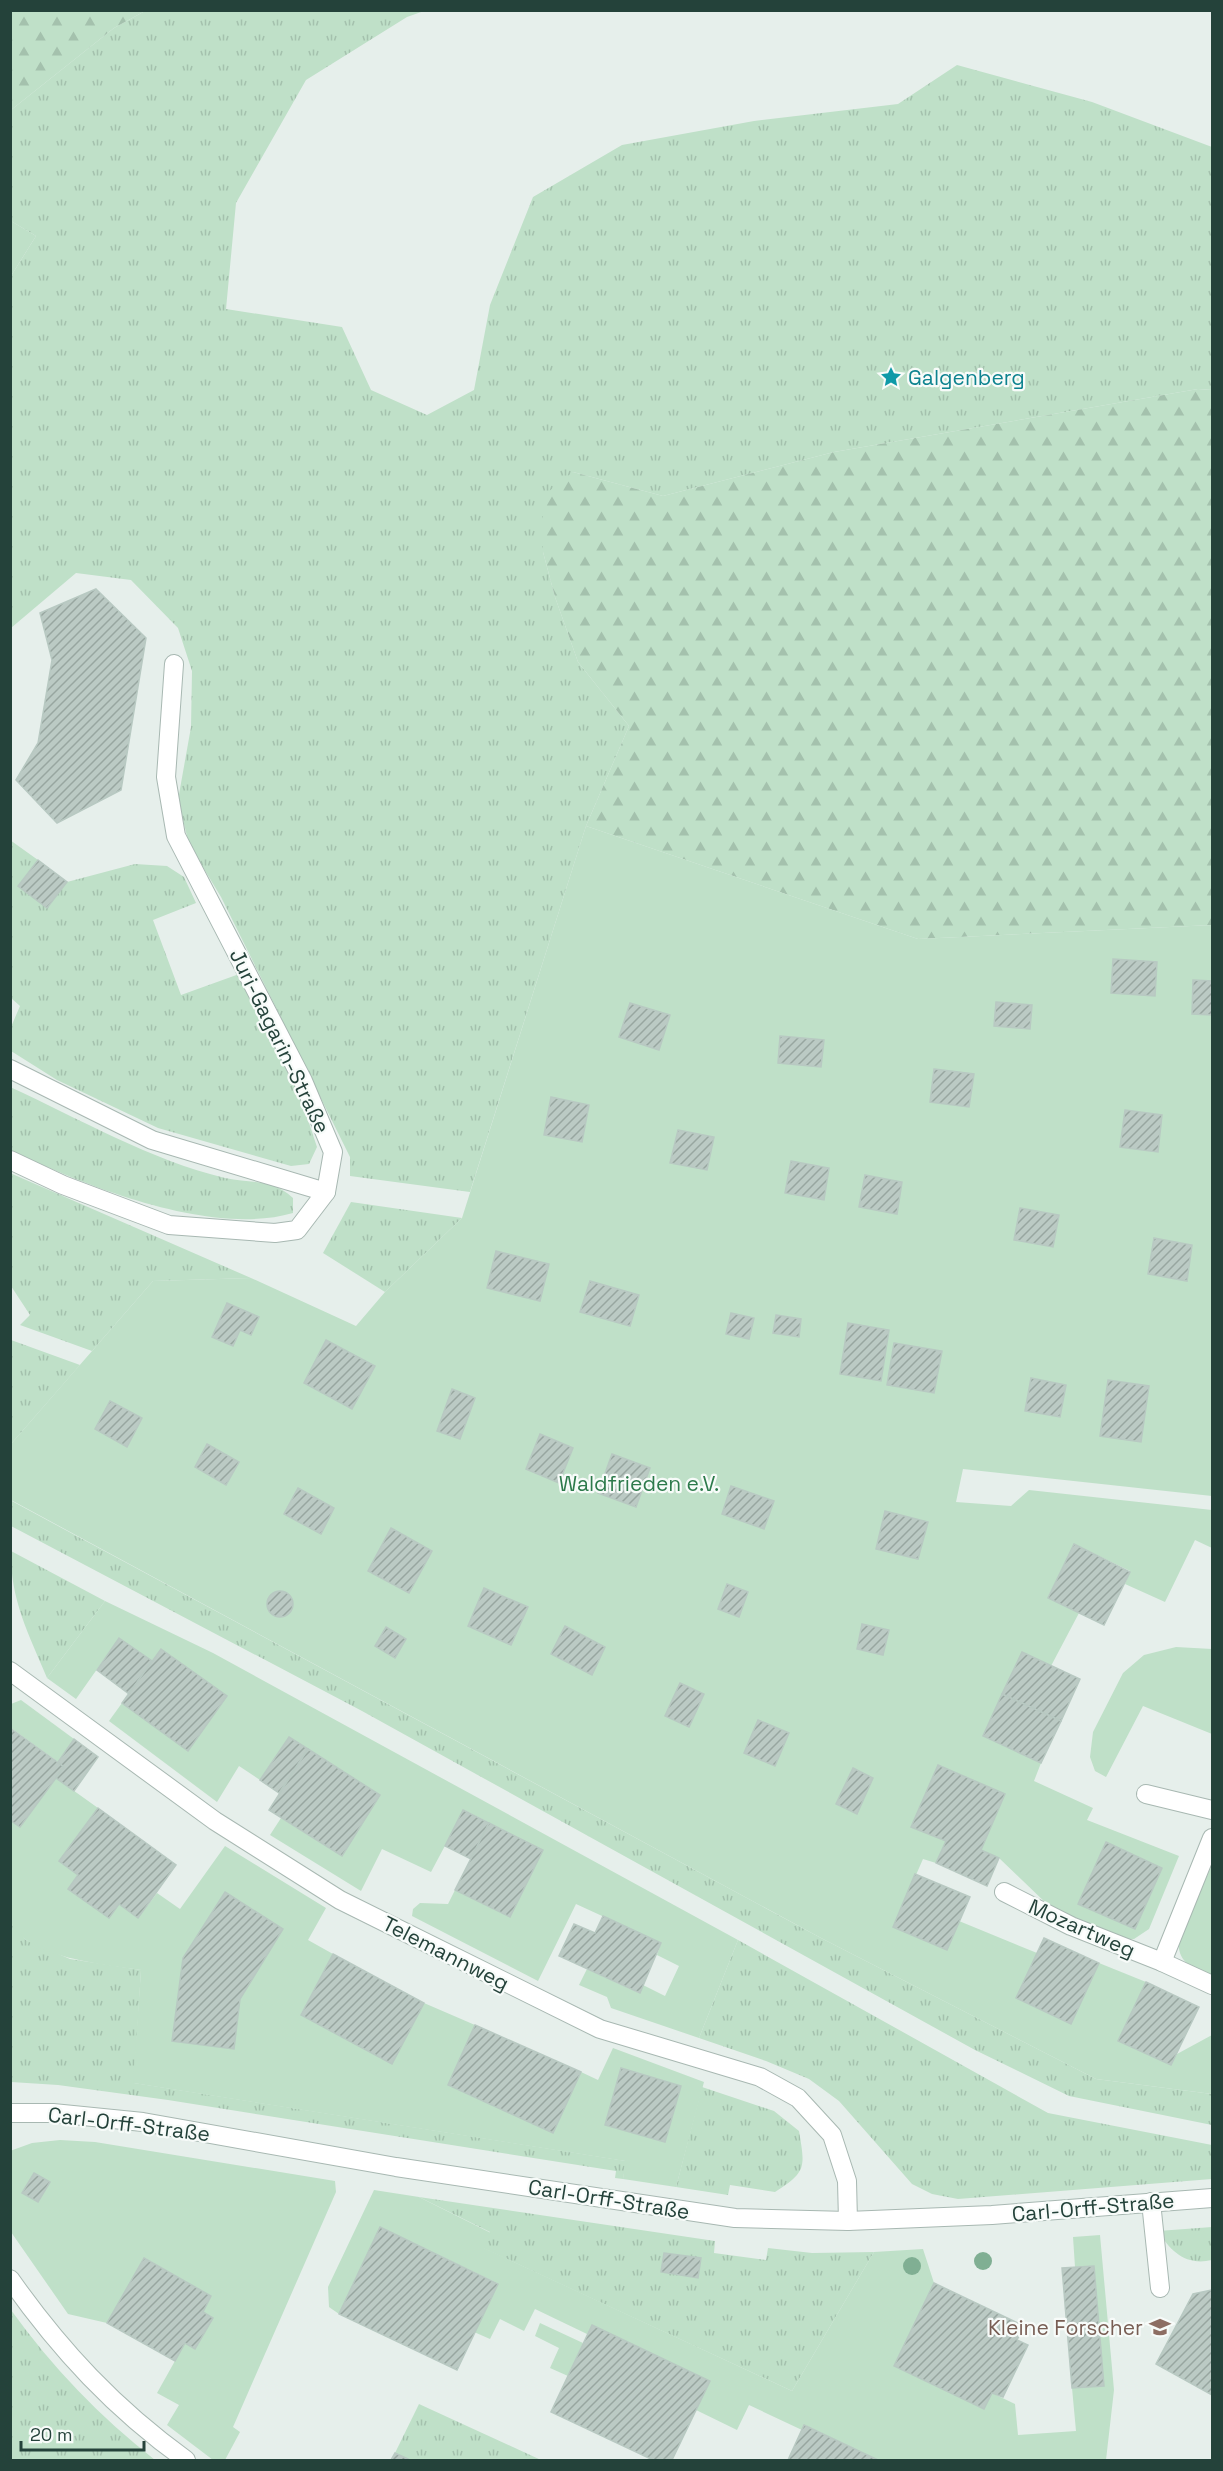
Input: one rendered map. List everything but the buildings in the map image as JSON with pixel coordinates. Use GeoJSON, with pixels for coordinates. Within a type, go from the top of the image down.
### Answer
{"type":"FeatureCollection","features":[{"type":"Feature","properties":{"kind":"street","name":"Juri-Gagarin-Straße"},"geometry":{"type":"LineString","coordinates":[[10,1160],[63,1185],[169,1225],[275,1233],[297,1230],[326,1192],[333,1152],[303,1081],[176,836],[166,777],[174,664]]}},
{"type":"Feature","properties":{"kind":"street"},"geometry":{"type":"LineString","coordinates":[[10,1069],[152,1140],[326,1192]]}},
{"type":"Feature","properties":{"kind":"street","name":"Telemannweg"},"geometry":{"type":"LineString","coordinates":[[10,1671],[215,1821],[340,1900],[600,2029],[760,2077],[798,2098],[832,2135],[847,2181],[848,2221]]}},
{"type":"Feature","properties":{"kind":"street"},"geometry":{"type":"LineString","coordinates":[[1146,1794],[1212,1810]]}},
{"type":"Feature","properties":{"kind":"street","name":"Mozartweg"},"geometry":{"type":"LineString","coordinates":[[1162,1962],[1212,1838]]}},
{"type":"Feature","properties":{"kind":"street","name":"Mozartweg"},"geometry":{"type":"LineString","coordinates":[[1004,1892],[1071,1926],[1162,1962],[1212,1985]]}},
{"type":"Feature","properties":{"kind":"street","name":"Carl-Orff-Straße"},"geometry":{"type":"LineString","coordinates":[[10,2113],[53,2113],[143,2122],[396,2167],[735,2218],[848,2221],[992,2215],[1212,2198]]}},
{"type":"Feature","properties":{"kind":"street"},"geometry":{"type":"LineString","coordinates":[[1151,2202],[1160,2288]]}},
{"type":"Feature","properties":{"kind":"street"},"geometry":{"type":"LineString","coordinates":[[10,2279],[45,2328],[111,2399],[151,2435],[186,2460]]}},
{"type":"Feature","properties":{"kind":"green space"},"geometry":{"type":"Polygon","coordinates":[[[11,10],[145,11],[114,28],[11,110],[11,10]]]}},
{"type":"Feature","properties":{"kind":"green space"},"geometry":{"type":"Polygon","coordinates":[[[145,11],[424,11],[407,17],[306,80],[236,203],[226,309],[342,327],[371,390],[427,415],[474,390],[490,305],[533,197],[622,145],[754,121],[898,104],[957,65],[1092,102],[1212,147],[1212,390],[1198,389],[834,452],[663,496],[573,472],[543,552],[555,597],[578,662],[629,726],[586,826],[470,1192],[350,1176],[350,1157],[221,897],[189,844],[178,800],[191,727],[192,671],[178,628],[131,580],[76,573],[11,628],[11,276],[36,236],[11,221],[11,110],[114,28],[145,11]]]}},
{"type":"Feature","properties":{"kind":"green space"},"geometry":{"type":"Polygon","coordinates":[[[11,221],[36,236],[11,276],[11,221]]]}},
{"type":"Feature","properties":{"kind":"green space"},"geometry":{"type":"Polygon","coordinates":[[[1198,389],[1212,390],[1212,925],[918,939],[586,826],[629,726],[578,662],[555,597],[543,552],[543,496],[573,472],[663,496],[834,452],[1198,389]]]}},
{"type":"Feature","properties":{"kind":"green space","name":"Waldfrieden e.V."},"geometry":{"type":"Polygon","coordinates":[[[586,826],[918,939],[1212,925],[1212,1496],[963,1469],[956,1502],[1011,1506],[1029,1490],[1212,1510],[1212,1548],[1195,1540],[1165,1602],[1125,1584],[1130,1571],[1074,1544],[1048,1597],[1079,1613],[1051,1666],[1022,1653],[983,1736],[1041,1763],[1034,1781],[1093,1808],[1087,1820],[1179,1856],[1149,1929],[1134,1939],[1124,1939],[1049,1906],[999,1858],[981,1850],[1005,1794],[938,1765],[912,1827],[946,1841],[936,1863],[923,1859],[893,1927],[947,1950],[959,1921],[1037,1953],[1016,1998],[1071,2024],[1099,1963],[1146,1982],[1118,2041],[1171,2065],[1177,2054],[1212,2035],[1212,2094],[1096,2079],[821,1938],[11,1500],[11,1444],[153,1281],[251,1278],[356,1326],[385,1292],[462,1218],[586,826]]]}},
{"type":"Feature","properties":{"kind":"green space"},"geometry":{"type":"Polygon","coordinates":[[[10,840],[38,860],[18,886],[47,908],[67,882],[135,864],[167,866],[184,877],[196,903],[153,920],[181,995],[242,973],[296,1084],[317,1147],[309,1164],[291,1166],[158,1128],[57,1080],[11,1051],[11,1027],[20,1006],[11,998],[10,840]]]}},
{"type":"Feature","properties":{"kind":"green space"},"geometry":{"type":"Polygon","coordinates":[[[10,1087],[170,1161],[225,1178],[277,1187],[293,1198],[293,1213],[261,1219],[225,1218],[187,1213],[111,1192],[41,1164],[11,1150],[10,1087]]]}},
{"type":"Feature","properties":{"kind":"green space"},"geometry":{"type":"Polygon","coordinates":[[[10,1173],[251,1278],[153,1281],[92,1351],[20,1325],[30,1315],[11,1286],[10,1173]]]}},
{"type":"Feature","properties":{"kind":"green space"},"geometry":{"type":"Polygon","coordinates":[[[351,1202],[462,1218],[385,1292],[323,1253],[351,1202]]]}},
{"type":"Feature","properties":{"kind":"green space"},"geometry":{"type":"Polygon","coordinates":[[[11,1340],[80,1365],[11,1444],[11,1340]]]}},
{"type":"Feature","properties":{"kind":"green space"},"geometry":{"type":"Polygon","coordinates":[[[10,1500],[821,1938],[1096,2079],[1212,2094],[1212,2125],[1069,2096],[975,2050],[362,1711],[11,1526],[10,1500]]]}},
{"type":"Feature","properties":{"kind":"green space"},"geometry":{"type":"Polygon","coordinates":[[[11,1551],[105,1601],[47,1678],[17,1601],[11,1551]]]}},
{"type":"Feature","properties":{"kind":"green space"},"geometry":{"type":"Polygon","coordinates":[[[105,1601],[213,1653],[738,1940],[699,2038],[611,2008],[607,1997],[579,1985],[587,1969],[639,1993],[643,1985],[665,1996],[679,1966],[657,1955],[661,1943],[576,1904],[538,1981],[412,1916],[413,1909],[420,1903],[448,1904],[455,1890],[510,1917],[543,1850],[464,1810],[431,1872],[382,1849],[361,1891],[270,1835],[281,1818],[342,1856],[379,1795],[289,1737],[260,1780],[239,1766],[217,1802],[109,1721],[122,1703],[188,1750],[226,1696],[161,1649],[152,1661],[119,1638],[76,1699],[47,1678],[105,1601]]]}},
{"type":"Feature","properties":{"kind":"green space"},"geometry":{"type":"Polygon","coordinates":[[[1176,1647],[1212,1649],[1212,1734],[1143,1706],[1106,1777],[1095,1771],[1090,1757],[1093,1732],[1123,1673],[1144,1655],[1176,1647]]]}},
{"type":"Feature","properties":{"kind":"green space"},"geometry":{"type":"Polygon","coordinates":[[[21,1700],[74,1739],[58,1762],[11,1728],[11,1704],[21,1700]]]}},
{"type":"Feature","properties":{"kind":"green space"},"geometry":{"type":"Polygon","coordinates":[[[56,1778],[98,1808],[60,1861],[78,1875],[109,1918],[119,1904],[138,1918],[157,1893],[180,1909],[225,1846],[326,1908],[308,1940],[333,1954],[301,2014],[424,2003],[475,2025],[553,2133],[581,2072],[598,2080],[613,2048],[704,2082],[676,2187],[623,2179],[625,2161],[133,2083],[141,1970],[89,1962],[50,1952],[19,1934],[11,1922],[9,1904],[10,1820],[20,1827],[56,1778]]]}},
{"type":"Feature","properties":{"kind":"green space"},"geometry":{"type":"Polygon","coordinates":[[[1212,1865],[1212,1976],[1198,1970],[1183,1959],[1180,1953],[1179,1938],[1212,1865]]]}},
{"type":"Feature","properties":{"kind":"green space"},"geometry":{"type":"Polygon","coordinates":[[[10,1922],[26,1940],[70,1959],[141,1970],[134,2083],[626,2161],[623,2179],[615,2178],[616,2171],[168,2100],[58,2085],[11,2082],[10,1922]]]}},
{"type":"Feature","properties":{"kind":"green space"},"geometry":{"type":"Polygon","coordinates":[[[738,1940],[1048,2113],[1212,2145],[1212,2179],[958,2199],[932,2194],[912,2184],[839,2101],[809,2079],[766,2061],[699,2038],[738,1940]]]}},
{"type":"Feature","properties":{"kind":"green space"},"geometry":{"type":"Polygon","coordinates":[[[702,2087],[774,2111],[799,2131],[802,2161],[801,2168],[793,2179],[775,2192],[730,2185],[728,2195],[676,2187],[702,2087]]]}},
{"type":"Feature","properties":{"kind":"green space"},"geometry":{"type":"Polygon","coordinates":[[[60,2140],[95,2142],[335,2181],[336,2192],[233,2427],[240,2432],[225,2460],[213,2460],[167,2425],[179,2405],[157,2393],[185,2343],[195,2348],[213,2318],[203,2312],[211,2296],[145,2258],[107,2323],[68,2314],[11,2232],[10,2151],[32,2143],[60,2140]]]}},
{"type":"Feature","properties":{"kind":"green space"},"geometry":{"type":"Polygon","coordinates":[[[374,2190],[419,2197],[491,2233],[484,2248],[792,2391],[874,2252],[923,2249],[934,2283],[894,2366],[984,2409],[992,2393],[1015,2404],[1018,2435],[1076,2431],[1072,2388],[1104,2386],[1094,2266],[1075,2267],[1073,2237],[1100,2235],[1114,2390],[1106,2460],[878,2460],[805,2425],[802,2430],[749,2405],[737,2430],[696,2410],[709,2382],[592,2325],[587,2334],[535,2309],[524,2331],[500,2319],[490,2339],[474,2332],[497,2283],[380,2227],[339,2314],[329,2307],[328,2287],[374,2190]]]}},
{"type":"Feature","properties":{"kind":"green space"},"geometry":{"type":"Polygon","coordinates":[[[419,2197],[715,2241],[714,2253],[766,2260],[768,2248],[812,2253],[874,2252],[792,2391],[483,2248],[490,2232],[419,2197]]]}},
{"type":"Feature","properties":{"kind":"green space"},"geometry":{"type":"Polygon","coordinates":[[[1212,2227],[1212,2260],[1203,2261],[1194,2261],[1180,2256],[1158,2231],[1212,2227]]]}},
{"type":"Feature","properties":{"kind":"green space"},"geometry":{"type":"Polygon","coordinates":[[[11,2310],[60,2371],[96,2409],[155,2460],[11,2460],[11,2310]]]}},
{"type":"Feature","properties":{"kind":"green space"},"geometry":{"type":"Polygon","coordinates":[[[540,2323],[583,2343],[568,2376],[550,2368],[559,2348],[535,2336],[540,2323]]]}},
{"type":"Feature","properties":{"kind":"green space"},"geometry":{"type":"Polygon","coordinates":[[[419,2404],[541,2460],[410,2460],[395,2453],[419,2404]]]}},
{"type":"Feature","properties":{"kind":"place","name":"Galgenberg"},"geometry":{"type":"Point","coordinates":[891,377]}},
{"type":"Feature","properties":{"kind":"place","name":"Kleine Forscher"},"geometry":{"type":"Point","coordinates":[1160,2327]}}]}
